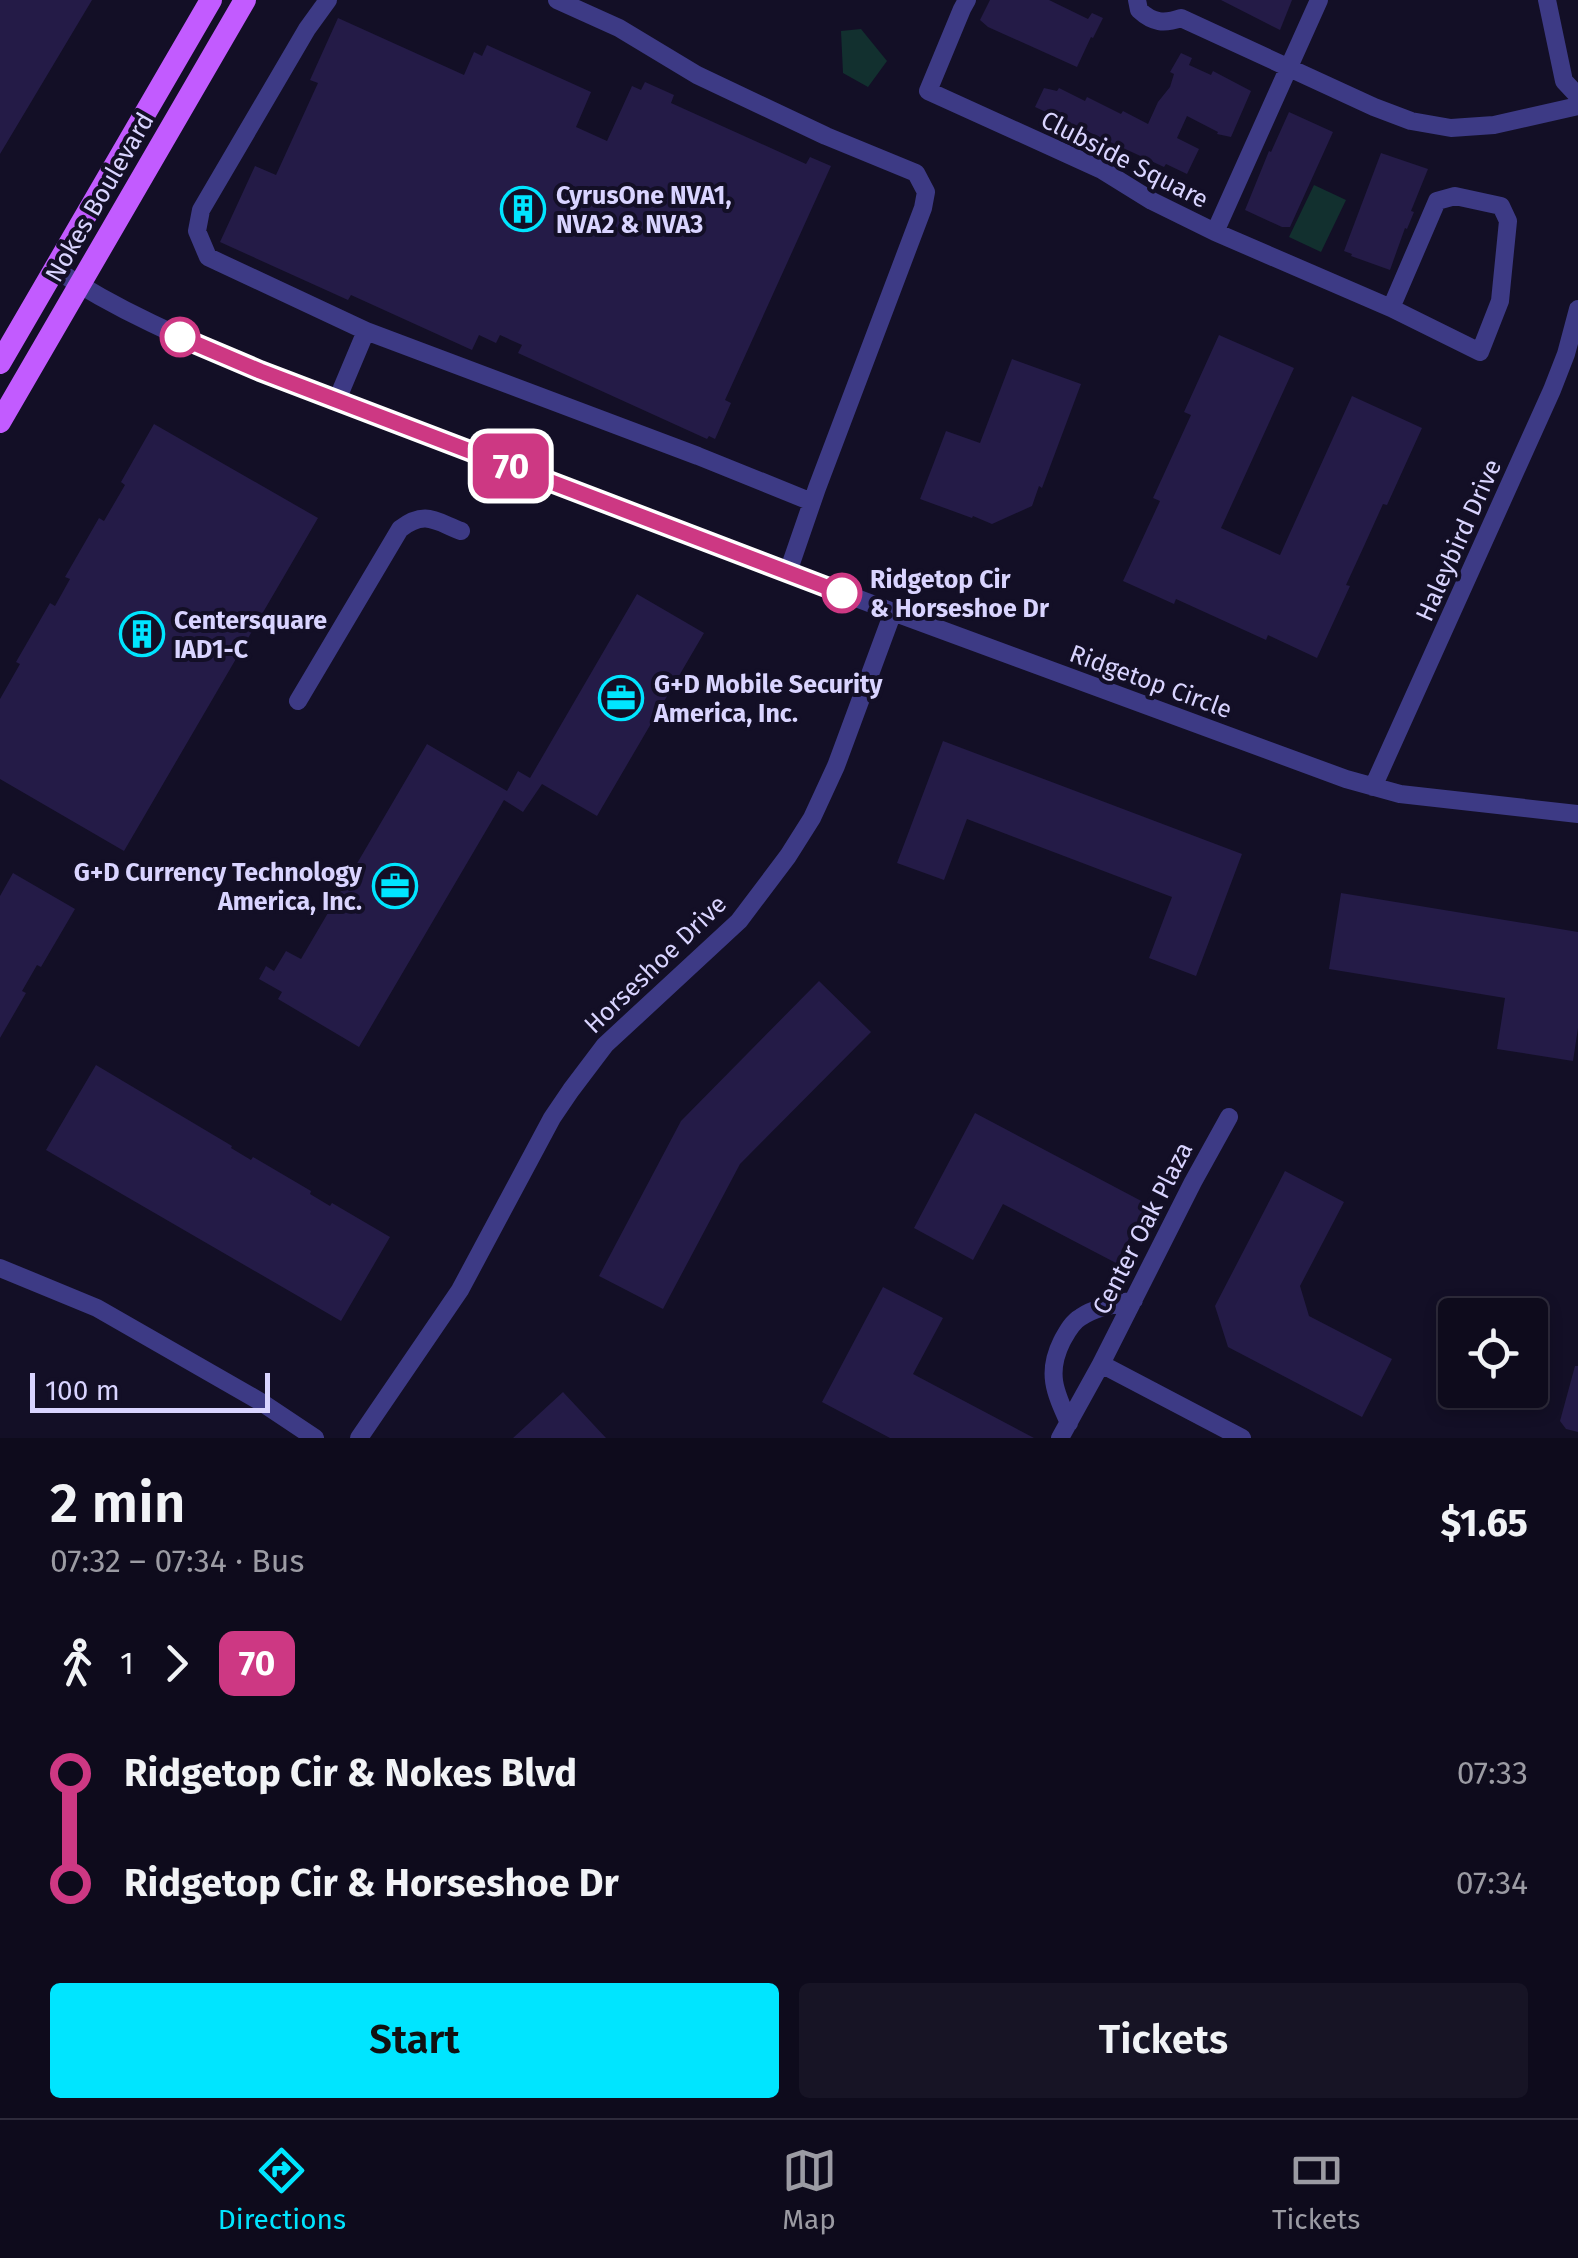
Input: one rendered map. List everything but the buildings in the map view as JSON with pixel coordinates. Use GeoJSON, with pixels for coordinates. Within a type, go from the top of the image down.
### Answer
{"type":"FeatureCollection","features":[{"type":"Feature","properties":{"kind":"main road","name":"Nokes Boulevard"},"geometry":{"type":"LineString","coordinates":[[0,363],[211,0]]}},
{"type":"Feature","properties":{"kind":"main road","name":"Nokes Boulevard"},"geometry":{"type":"LineString","coordinates":[[0,422],[245,0]]}},
{"type":"Feature","properties":{"kind":"street"},"geometry":{"type":"LineString","coordinates":[[328,0],[200,210],[197,230],[208,257],[366,331],[812,502]]}},
{"type":"Feature","properties":{"kind":"street"},"geometry":{"type":"LineString","coordinates":[[557,0],[619,28],[698,75],[826,136],[916,173],[926,192],[924,208],[788,572]]}},
{"type":"Feature","properties":{"kind":"street","name":"Clubside Square"},"geometry":{"type":"LineString","coordinates":[[967,0],[928,91],[1102,170],[1152,201],[1215,232],[1391,308],[1480,352],[1500,301],[1508,221],[1501,206],[1456,196],[1437,202],[1391,308]]}},
{"type":"Feature","properties":{"kind":"street"},"geometry":{"type":"LineString","coordinates":[[1137,0],[1139,10],[1154,21],[1164,23],[1177,9],[1290,69],[1411,120],[1452,128],[1494,125],[1578,106]]}},
{"type":"Feature","properties":{"kind":"street"},"geometry":{"type":"LineString","coordinates":[[1215,232],[1319,0]]}},
{"type":"Feature","properties":{"kind":"street"},"geometry":{"type":"LineString","coordinates":[[1547,0],[1564,82],[1578,96]]}},
{"type":"Feature","properties":{"kind":"street","name":"Ridgetop Circle"},"geometry":{"type":"LineString","coordinates":[[55,269],[104,301],[189,341],[1185,721],[1373,788],[1578,814]]}},
{"type":"Feature","properties":{"kind":"street","name":"Haleybird Drive"},"geometry":{"type":"LineString","coordinates":[[1373,788],[1552,390],[1578,309]]}},
{"type":"Feature","properties":{"kind":"street"},"geometry":{"type":"LineString","coordinates":[[337,400],[366,331]]}},
{"type":"Feature","properties":{"kind":"street"},"geometry":{"type":"LineString","coordinates":[[298,701],[400,530],[424,516],[461,531]]}},
{"type":"Feature","properties":{"kind":"street","name":"Horseshoe Drive"},"geometry":{"type":"LineString","coordinates":[[358,1438],[460,1290],[552,1118],[580,1078],[605,1045],[738,920],[788,856],[812,818],[836,766],[893,612]]}},
{"type":"Feature","properties":{"kind":"street","name":"Center Oak Plaza"},"geometry":{"type":"LineString","coordinates":[[1064,1431],[1230,1117]]}},
{"type":"Feature","properties":{"kind":"street"},"geometry":{"type":"LineString","coordinates":[[0,1268],[97,1308],[315,1438]]}},
{"type":"Feature","properties":{"kind":"street"},"geometry":{"type":"LineString","coordinates":[[1064,1431],[1052,1369],[1062,1341],[1080,1317],[1134,1300]]}},
{"type":"Feature","properties":{"kind":"street"},"geometry":{"type":"LineString","coordinates":[[1101,1364],[1242,1438]]}},
{"type":"Feature","properties":{"kind":"green space"},"geometry":{"type":"Polygon","coordinates":[[[861,29],[887,61],[868,87],[843,73],[841,31],[861,29]]]}},
{"type":"Feature","properties":{"kind":"green space"},"geometry":{"type":"Polygon","coordinates":[[[1314,185],[1346,200],[1321,252],[1289,237],[1314,185]]]}},
{"type":"Feature","properties":{"kind":"bus line","name":"70"},"geometry":{"type":"LineString","coordinates":[[180,337],[842,593]]}},
{"type":"Feature","properties":{"kind":"place","name":"CyrusOne NVA1, NVA2 & NVA3"},"geometry":{"type":"Point","coordinates":[523,209]}},
{"type":"Feature","properties":{"kind":"place","name":"Ridgetop Cir & Horseshoe Dr"},"geometry":{"type":"Point","coordinates":[842,593]}},
{"type":"Feature","properties":{"kind":"place","name":"Centersquare IAD1-C"},"geometry":{"type":"Point","coordinates":[142,634]}},
{"type":"Feature","properties":{"kind":"place","name":"G+D Mobile Security America, Inc."},"geometry":{"type":"Point","coordinates":[621,698]}},
{"type":"Feature","properties":{"kind":"place","name":"G+D Currency Technology America, Inc."},"geometry":{"type":"Point","coordinates":[395,886]}}]}
